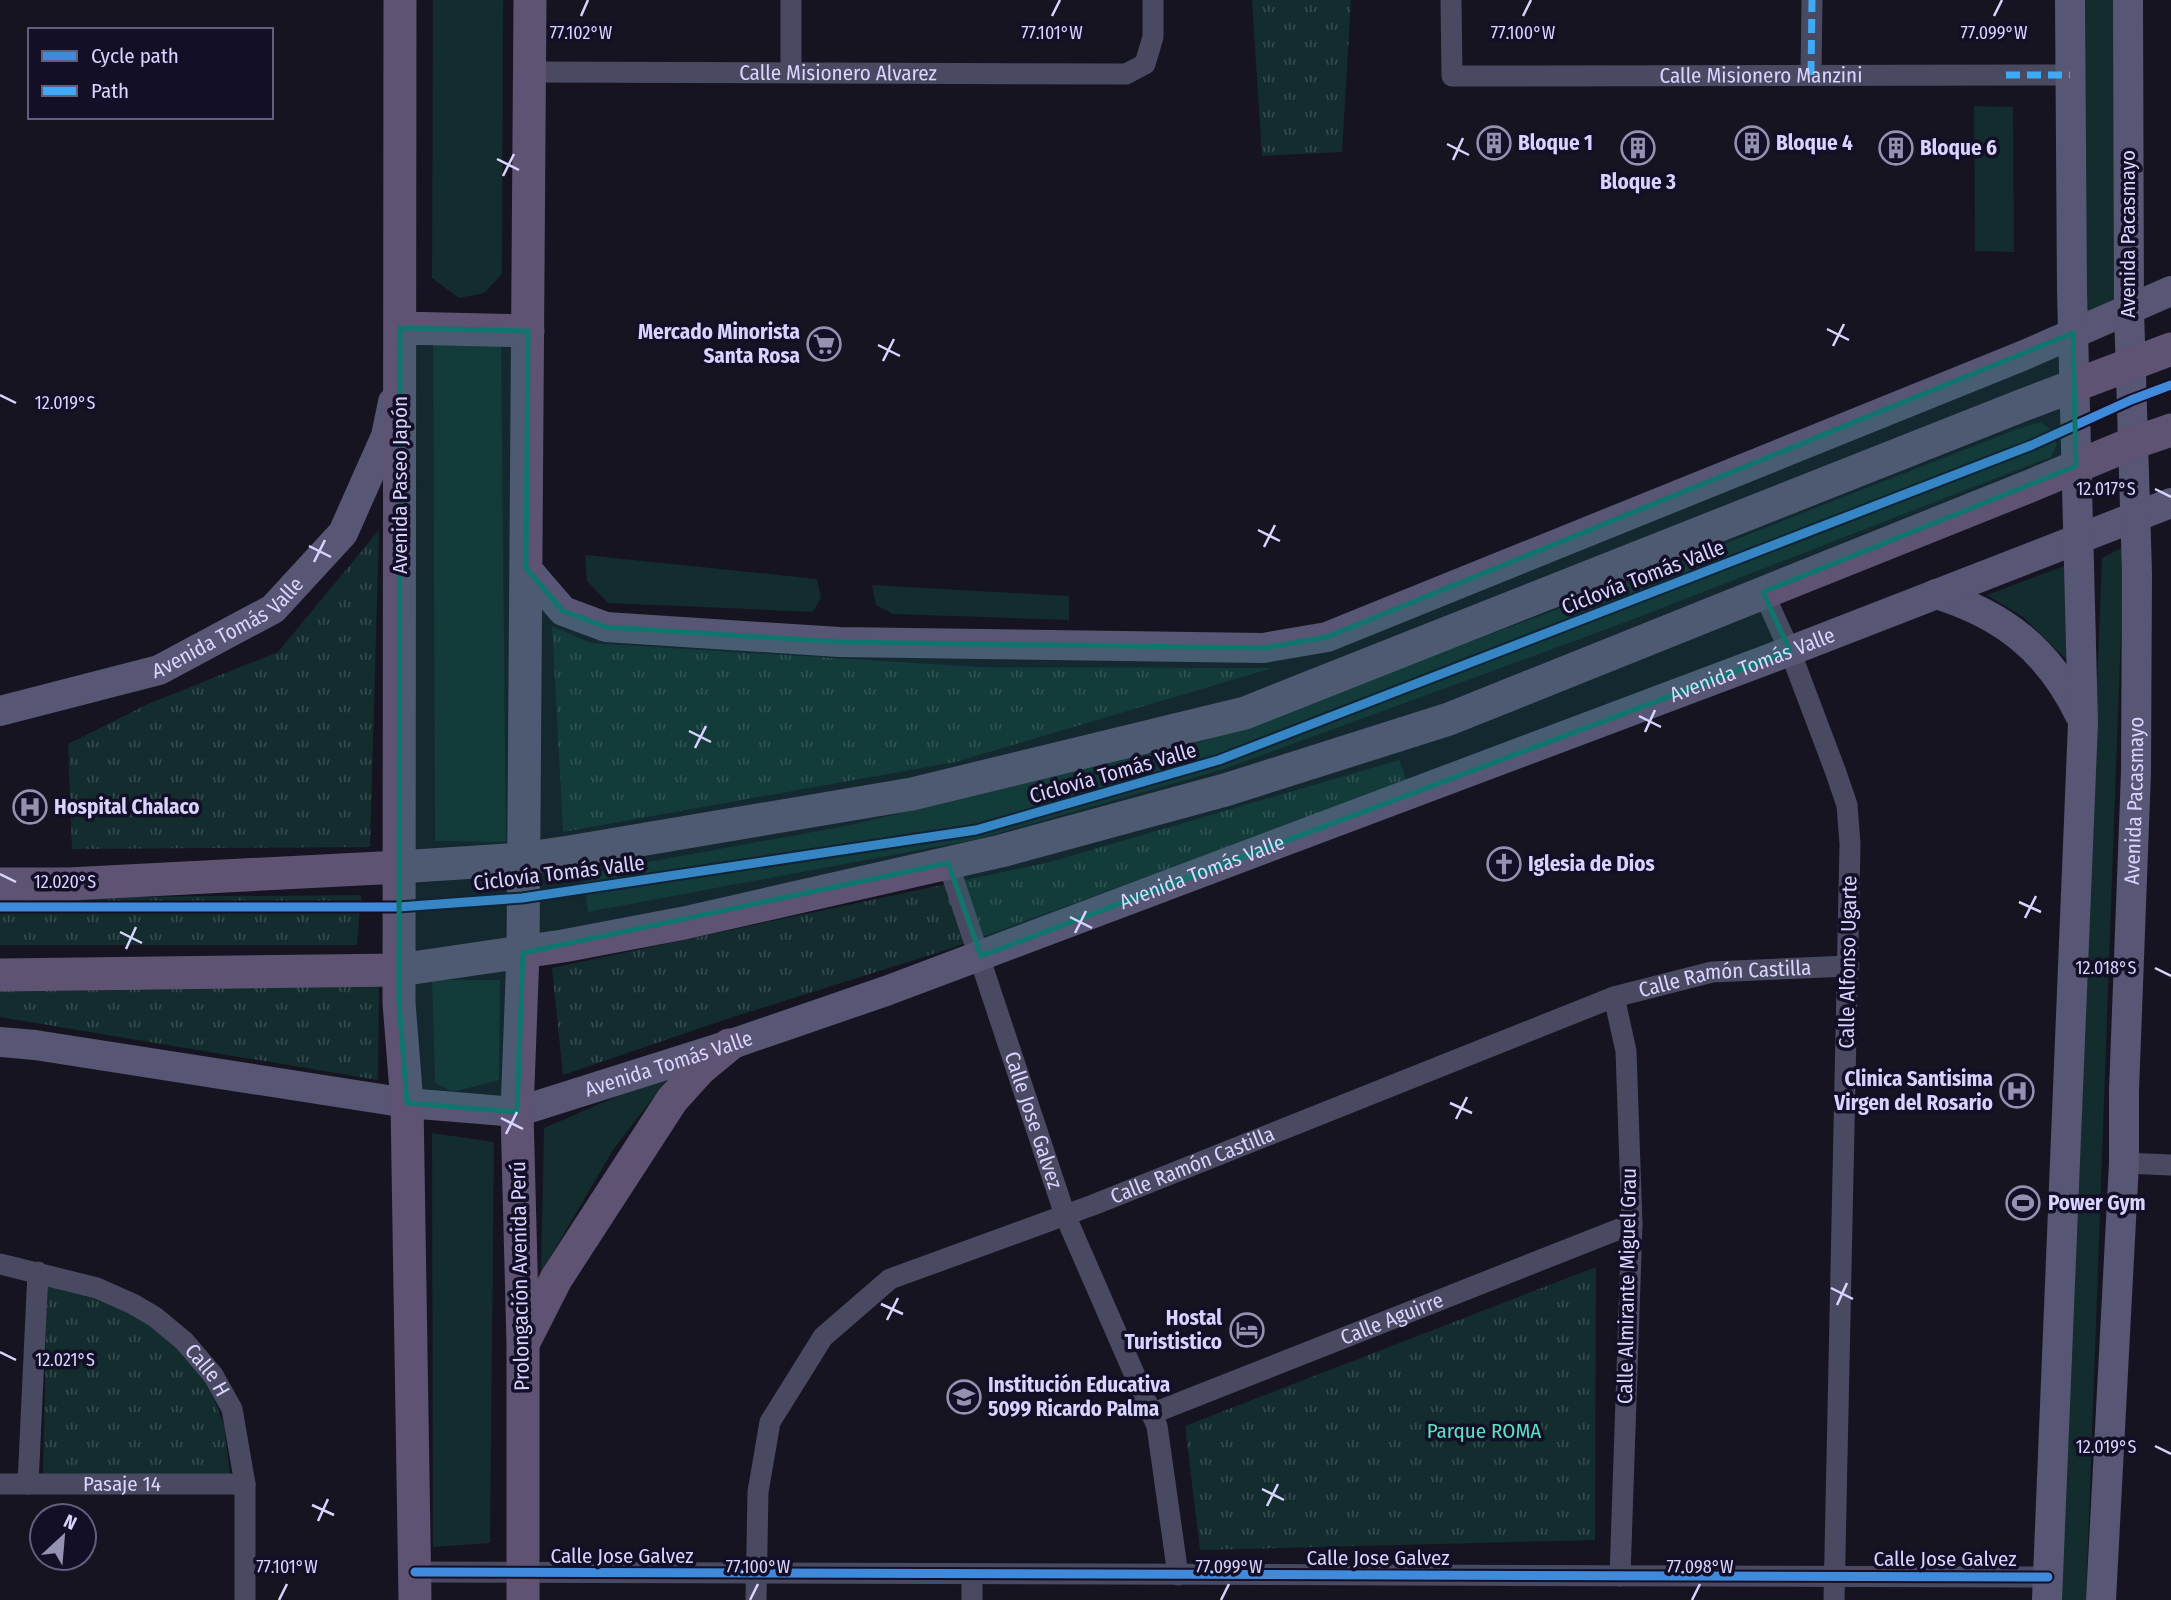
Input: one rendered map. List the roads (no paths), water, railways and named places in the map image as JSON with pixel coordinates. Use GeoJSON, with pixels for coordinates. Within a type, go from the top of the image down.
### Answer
{"type":"FeatureCollection","features":[{"type":"Feature","properties":{"kind":"main road","name":"Avenida Paseo Japón"},"geometry":{"type":"LineString","coordinates":[[399,970],[400,0]]}},
{"type":"Feature","properties":{"kind":"main road"},"geometry":{"type":"LineString","coordinates":[[523,953],[530,0]]}},
{"type":"Feature","properties":{"kind":"main road"},"geometry":{"type":"LineString","coordinates":[[2047,1589],[2083,723],[2073,333],[2070,0]]}},
{"type":"Feature","properties":{"kind":"main road","name":"Avenida Pacasmayo"},"geometry":{"type":"LineString","coordinates":[[2101,1600],[2124,1163],[2124,1091],[2136,772],[2136,516],[2129,310],[2128,0]]}},
{"type":"Feature","properties":{"kind":"main road"},"geometry":{"type":"LineString","coordinates":[[526,568],[563,611],[606,627],[839,642],[1264,648],[1327,638],[2171,291]]}},
{"type":"Feature","properties":{"kind":"main road"},"geometry":{"type":"LineString","coordinates":[[400,328],[528,331]]}},
{"type":"Feature","properties":{"kind":"main road"},"geometry":{"type":"LineString","coordinates":[[0,884],[69,884],[522,859],[912,794],[1245,713],[2171,349]]}},
{"type":"Feature","properties":{"kind":"main road","name":"Avenida Tomás Valle"},"geometry":{"type":"LineString","coordinates":[[0,710],[159,670],[273,609],[342,533],[386,436],[400,368]]}},
{"type":"Feature","properties":{"kind":"main road"},"geometry":{"type":"LineString","coordinates":[[0,975],[399,970],[523,953],[697,920],[948,863],[1225,790],[1449,719],[2171,430]]}},
{"type":"Feature","properties":{"kind":"main road","name":"Avenida Tomás Valle"},"geometry":{"type":"LineString","coordinates":[[0,1042],[35,1045],[407,1103],[517,1112],[729,1045],[981,956],[1790,651],[2077,537],[2171,503]]}},
{"type":"Feature","properties":{"kind":"main road"},"geometry":{"type":"LineString","coordinates":[[1936,594],[1963,602],[2014,631],[2056,672],[2083,723]]}},
{"type":"Feature","properties":{"kind":"main road","name":"Prolongación Avenida Perú"},"geometry":{"type":"LineString","coordinates":[[523,953],[517,1112],[523,1344],[523,1587]]}},
{"type":"Feature","properties":{"kind":"main road"},"geometry":{"type":"LineString","coordinates":[[399,970],[398,1003],[407,1103],[415,1586]]}},
{"type":"Feature","properties":{"kind":"main road"},"geometry":{"type":"LineString","coordinates":[[523,1344],[556,1279],[672,1100],[700,1069],[729,1045]]}},
{"type":"Feature","properties":{"kind":"street"},"geometry":{"type":"LineString","coordinates":[[791,0],[792,72]]}},
{"type":"Feature","properties":{"kind":"street","name":"Calle Misionero Alvarez"},"geometry":{"type":"LineString","coordinates":[[530,72],[1126,74],[1145,64],[1153,37],[1153,0]]}},
{"type":"Feature","properties":{"kind":"street","name":"Calle Misionero Manzini"},"geometry":{"type":"LineString","coordinates":[[1451,0],[1452,76],[2070,75]]}},
{"type":"Feature","properties":{"kind":"street"},"geometry":{"type":"LineString","coordinates":[[1811,75],[1812,0]]}},
{"type":"Feature","properties":{"kind":"street","name":"Calle Alfonso Ugarte"},"geometry":{"type":"LineString","coordinates":[[1763,592],[1790,651],[1847,804],[1850,844],[1834,1600]]}},
{"type":"Feature","properties":{"kind":"street","name":"Calle Jose Galvez"},"geometry":{"type":"LineString","coordinates":[[948,863],[1065,1215],[1157,1426],[1178,1575]]}},
{"type":"Feature","properties":{"kind":"street","name":"Calle Ramón Castilla"},"geometry":{"type":"LineString","coordinates":[[756,1600],[758,1492],[770,1422],[823,1337],[890,1279],[1065,1215],[1614,997],[1712,972],[1849,966]]}},
{"type":"Feature","properties":{"kind":"street","name":"Calle Almirante Miguel Grau"},"geometry":{"type":"LineString","coordinates":[[1614,997],[1626,1051],[1632,1224],[1620,1576]]}},
{"type":"Feature","properties":{"kind":"street"},"geometry":{"type":"LineString","coordinates":[[2124,1163],[2171,1165]]}},
{"type":"Feature","properties":{"kind":"street","name":"Calle Aguirre"},"geometry":{"type":"LineString","coordinates":[[1151,1414],[1632,1224]]}},
{"type":"Feature","properties":{"kind":"street","name":"Calle H"},"geometry":{"type":"LineString","coordinates":[[0,1264],[97,1288],[133,1304],[155,1317],[184,1341],[213,1375],[232,1409],[245,1484],[245,1600]]}},
{"type":"Feature","properties":{"kind":"street"},"geometry":{"type":"LineString","coordinates":[[28,1484],[38,1272]]}},
{"type":"Feature","properties":{"kind":"street","name":"Pasaje 14"},"geometry":{"type":"LineString","coordinates":[[0,1484],[245,1484]]}},
{"type":"Feature","properties":{"kind":"street","name":"Calle Jose Galvez"},"geometry":{"type":"LineString","coordinates":[[415,1586],[523,1587],[756,1574],[972,1574],[1834,1577],[2047,1589]]}},
{"type":"Feature","properties":{"kind":"street"},"geometry":{"type":"LineString","coordinates":[[972,1574],[972,1600]]}},
{"type":"Feature","properties":{"kind":"place","name":"Bloque 1"},"geometry":{"type":"Point","coordinates":[1494,143]}},
{"type":"Feature","properties":{"kind":"place","name":"Bloque 4"},"geometry":{"type":"Point","coordinates":[1752,143]}},
{"type":"Feature","properties":{"kind":"place","name":"Bloque 3"},"geometry":{"type":"Point","coordinates":[1638,148]}},
{"type":"Feature","properties":{"kind":"place","name":"Bloque 6"},"geometry":{"type":"Point","coordinates":[1896,148]}},
{"type":"Feature","properties":{"kind":"place","name":"Mercado Minorista Santa Rosa"},"geometry":{"type":"Point","coordinates":[824,344]}},
{"type":"Feature","properties":{"kind":"place","name":"Hospital Chalaco"},"geometry":{"type":"Point","coordinates":[30,807]}},
{"type":"Feature","properties":{"kind":"place","name":"Iglesia de Dios"},"geometry":{"type":"Point","coordinates":[1504,864]}},
{"type":"Feature","properties":{"kind":"place","name":"Clinica Santisima Virgen del Rosario"},"geometry":{"type":"Point","coordinates":[2017,1091]}},
{"type":"Feature","properties":{"kind":"place","name":"Power Gym"},"geometry":{"type":"Point","coordinates":[2023,1203]}},
{"type":"Feature","properties":{"kind":"place","name":"Hostal Turististico"},"geometry":{"type":"Point","coordinates":[1247,1330]}},
{"type":"Feature","properties":{"kind":"place","name":"Institución Educativa 5099 Ricardo Palma"},"geometry":{"type":"Point","coordinates":[964,1397]}},
{"type":"Feature","properties":{"kind":"park label","name":"Parque ROMA"},"geometry":{"type":"Point","coordinates":[1484,1431]}}]}
